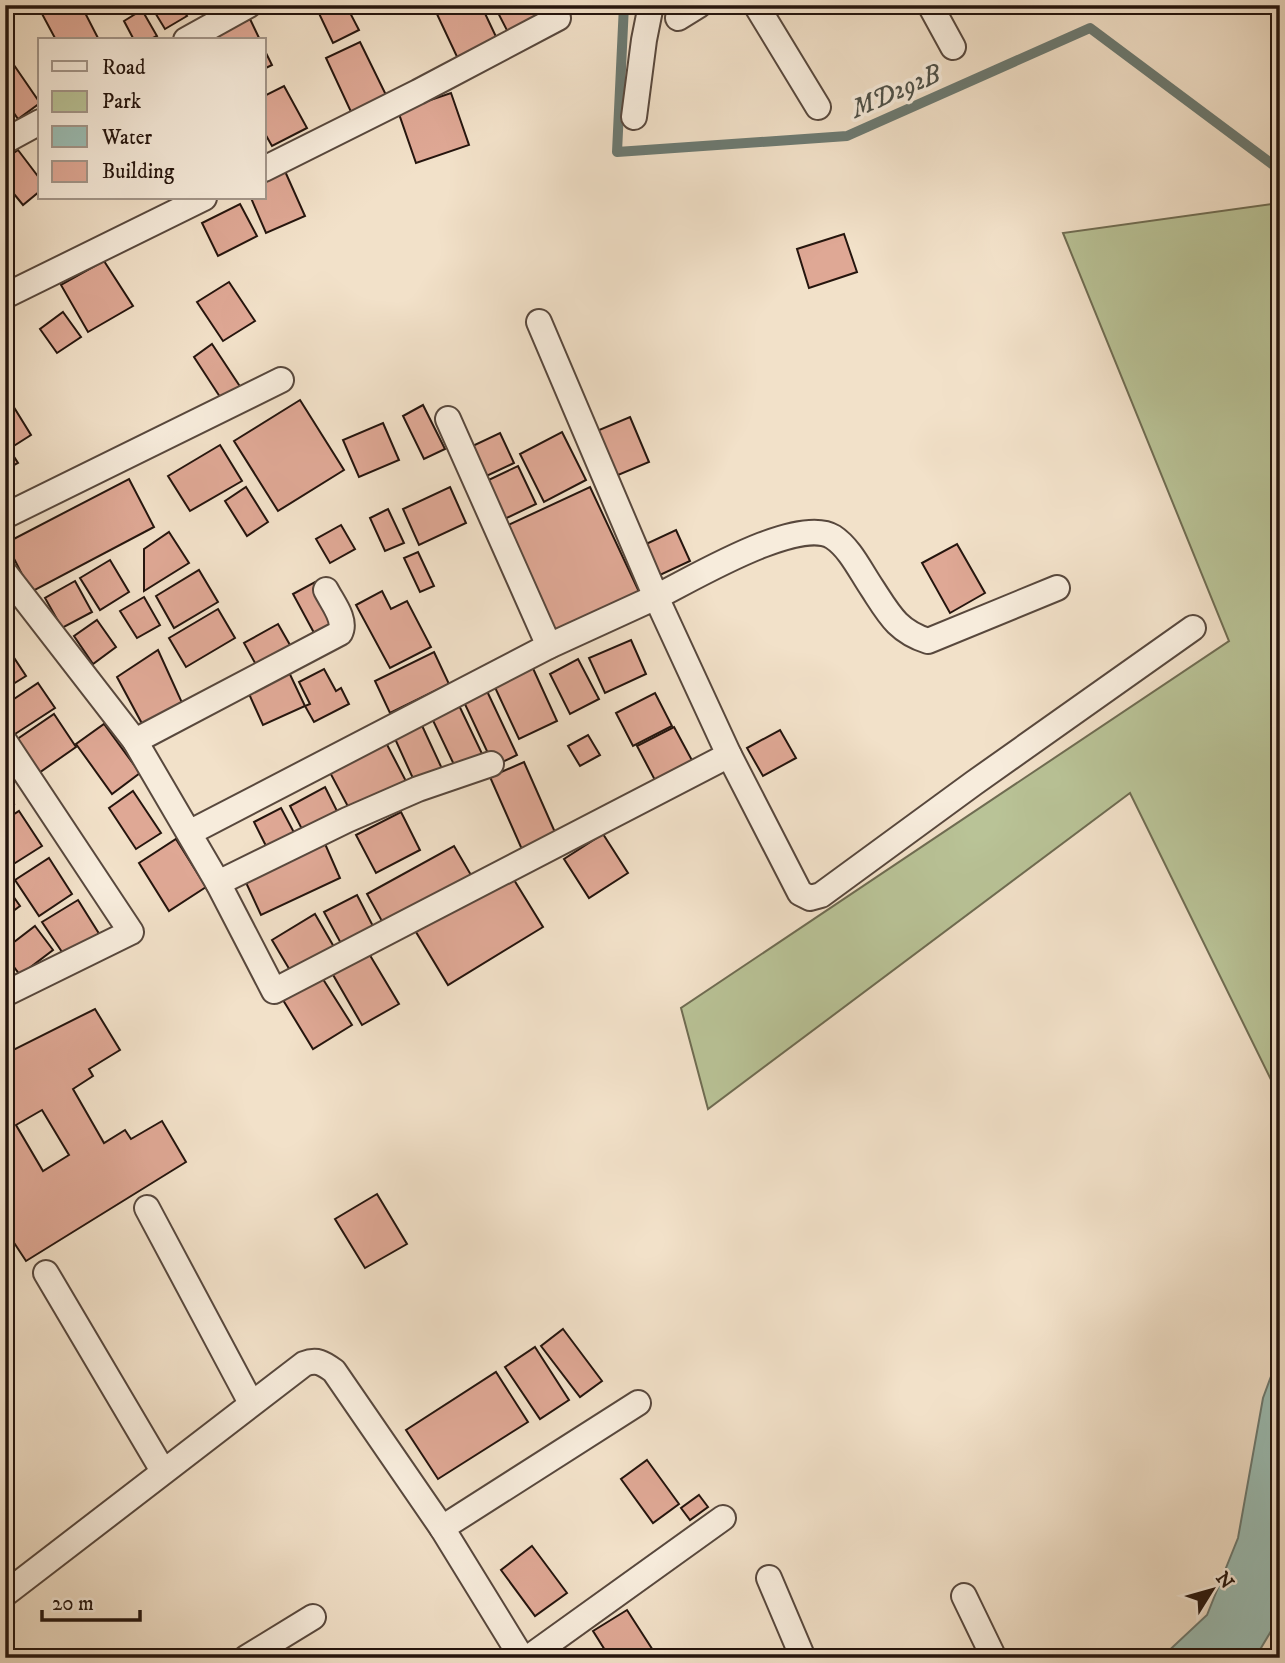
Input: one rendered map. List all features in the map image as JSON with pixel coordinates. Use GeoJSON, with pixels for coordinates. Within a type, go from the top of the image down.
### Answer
{"type":"FeatureCollection","features":[{"type":"Feature","properties":{"kind":"street"},"geometry":{"type":"LineString","coordinates":[[190,38],[249,5]]}},
{"type":"Feature","properties":{"kind":"street"},"geometry":{"type":"LineString","coordinates":[[634,117],[651,5]]}},
{"type":"Feature","properties":{"kind":"street"},"geometry":{"type":"LineString","coordinates":[[756,5],[818,107]]}},
{"type":"Feature","properties":{"kind":"street"},"geometry":{"type":"LineString","coordinates":[[930,5],[953,47]]}},
{"type":"Feature","properties":{"kind":"street"},"geometry":{"type":"LineString","coordinates":[[266,168],[558,18]]}},
{"type":"Feature","properties":{"kind":"street"},"geometry":{"type":"LineString","coordinates":[[5,141],[38,123]]}},
{"type":"Feature","properties":{"kind":"street"},"geometry":{"type":"LineString","coordinates":[[5,296],[200,200]]}},
{"type":"Feature","properties":{"kind":"street"},"geometry":{"type":"LineString","coordinates":[[539,322],[656,597],[729,755],[800,893],[810,898],[821,895],[1194,628]]}},
{"type":"Feature","properties":{"kind":"street"},"geometry":{"type":"LineString","coordinates":[[5,516],[281,380]]}},
{"type":"Feature","properties":{"kind":"street"},"geometry":{"type":"LineString","coordinates":[[448,419],[548,646]]}},
{"type":"Feature","properties":{"kind":"street"},"geometry":{"type":"LineString","coordinates":[[189,833],[548,646],[769,541],[808,533],[832,536],[846,549],[896,624],[914,636],[928,641],[1057,588]]}},
{"type":"Feature","properties":{"kind":"street"},"geometry":{"type":"LineString","coordinates":[[5,573],[135,741],[218,883],[274,991],[729,755]]}},
{"type":"Feature","properties":{"kind":"street"},"geometry":{"type":"LineString","coordinates":[[135,741],[340,633],[342,621],[326,590]]}},
{"type":"Feature","properties":{"kind":"street"},"geometry":{"type":"LineString","coordinates":[[5,742],[131,932],[5,995]]}},
{"type":"Feature","properties":{"kind":"street"},"geometry":{"type":"LineString","coordinates":[[218,883],[418,789],[491,764]]}},
{"type":"Feature","properties":{"kind":"street"},"geometry":{"type":"LineString","coordinates":[[147,1208],[251,1403]]}},
{"type":"Feature","properties":{"kind":"street"},"geometry":{"type":"LineString","coordinates":[[46,1273],[163,1471]]}},
{"type":"Feature","properties":{"kind":"street"},"geometry":{"type":"LineString","coordinates":[[5,1594],[251,1403],[313,1360],[334,1371],[442,1528],[525,1658],[723,1518]]}},
{"type":"Feature","properties":{"kind":"street"},"geometry":{"type":"LineString","coordinates":[[442,1528],[638,1403]]}},
{"type":"Feature","properties":{"kind":"street"},"geometry":{"type":"LineString","coordinates":[[769,1578],[803,1658]]}},
{"type":"Feature","properties":{"kind":"street"},"geometry":{"type":"LineString","coordinates":[[964,1596],[994,1658]]}},
{"type":"Feature","properties":{"kind":"street"},"geometry":{"type":"LineString","coordinates":[[246,1658],[313,1617]]}},
{"type":"Feature","properties":{"kind":"green space"},"geometry":{"type":"Polygon","coordinates":[[[1280,203],[1280,1098],[1130,793],[708,1109],[681,1008],[1229,641],[1063,233],[1280,203]]]}},
{"type":"Feature","properties":{"kind":"water"},"geometry":{"type":"Polygon","coordinates":[[[1280,1352],[1280,1616],[1255,1658],[1161,1658],[1207,1615],[1238,1538],[1263,1398],[1280,1352]]]}},
{"type":"Feature","properties":{"kind":"building"},"geometry":{"type":"Polygon","coordinates":[[[54,5],[81,5],[98,38],[55,38],[41,12],[54,5]]]}},
{"type":"Feature","properties":{"kind":"building"},"geometry":{"type":"Polygon","coordinates":[[[180,5],[187,16],[165,29],[151,6],[180,5]]]}},
{"type":"Feature","properties":{"kind":"building"},"geometry":{"type":"Polygon","coordinates":[[[206,5],[223,5],[212,18],[206,5]]]}},
{"type":"Feature","properties":{"kind":"building"},"geometry":{"type":"Polygon","coordinates":[[[315,5],[346,5],[359,30],[333,43],[315,5]]]}},
{"type":"Feature","properties":{"kind":"building"},"geometry":{"type":"Polygon","coordinates":[[[452,5],[481,5],[499,43],[459,61],[436,12],[452,5]]]}},
{"type":"Feature","properties":{"kind":"building"},"geometry":{"type":"Polygon","coordinates":[[[494,5],[544,5],[550,18],[511,38],[494,5]]]}},
{"type":"Feature","properties":{"kind":"building"},"geometry":{"type":"Polygon","coordinates":[[[552,5],[576,5],[556,15],[552,5]]]}},
{"type":"Feature","properties":{"kind":"building"},"geometry":{"type":"Polygon","coordinates":[[[142,10],[157,36],[133,38],[124,21],[142,10]]]}},
{"type":"Feature","properties":{"kind":"building"},"geometry":{"type":"Polygon","coordinates":[[[250,19],[259,38],[210,38],[250,19]]]}},
{"type":"Feature","properties":{"kind":"building"},"geometry":{"type":"Polygon","coordinates":[[[360,42],[387,97],[352,114],[326,58],[360,42]]]}},
{"type":"Feature","properties":{"kind":"building"},"geometry":{"type":"Polygon","coordinates":[[[5,52],[38,100],[38,104],[18,119],[5,100],[5,52]]]}},
{"type":"Feature","properties":{"kind":"building"},"geometry":{"type":"Polygon","coordinates":[[[266,53],[272,65],[266,68],[266,53]]]}},
{"type":"Feature","properties":{"kind":"building"},"geometry":{"type":"Polygon","coordinates":[[[284,86],[307,128],[272,146],[266,136],[266,95],[284,86]]]}},
{"type":"Feature","properties":{"kind":"building"},"geometry":{"type":"Polygon","coordinates":[[[451,93],[469,145],[416,163],[398,111],[451,93]]]}},
{"type":"Feature","properties":{"kind":"building"},"geometry":{"type":"Polygon","coordinates":[[[18,150],[38,176],[38,193],[23,205],[5,183],[5,159],[18,150]]]}},
{"type":"Feature","properties":{"kind":"building"},"geometry":{"type":"Polygon","coordinates":[[[284,169],[305,216],[266,233],[252,200],[266,200],[266,176],[284,169]]]}},
{"type":"Feature","properties":{"kind":"building"},"geometry":{"type":"Polygon","coordinates":[[[240,204],[257,236],[218,256],[202,223],[240,204]]]}},
{"type":"Feature","properties":{"kind":"building"},"geometry":{"type":"Polygon","coordinates":[[[844,234],[857,272],[809,288],[797,249],[844,234]]]}},
{"type":"Feature","properties":{"kind":"building"},"geometry":{"type":"Polygon","coordinates":[[[104,261],[133,306],[88,332],[61,285],[104,261]]]}},
{"type":"Feature","properties":{"kind":"building"},"geometry":{"type":"Polygon","coordinates":[[[229,282],[255,321],[223,341],[197,302],[229,282]]]}},
{"type":"Feature","properties":{"kind":"building"},"geometry":{"type":"Polygon","coordinates":[[[63,312],[81,337],[57,353],[40,329],[63,312]]]}},
{"type":"Feature","properties":{"kind":"building"},"geometry":{"type":"Polygon","coordinates":[[[212,344],[241,388],[222,400],[194,357],[212,344]]]}},
{"type":"Feature","properties":{"kind":"building"},"geometry":{"type":"Polygon","coordinates":[[[7,396],[31,435],[9,449],[18,463],[5,470],[5,397],[7,396]]]}},
{"type":"Feature","properties":{"kind":"building"},"geometry":{"type":"Polygon","coordinates":[[[300,400],[344,470],[278,511],[234,441],[300,400]]]}},
{"type":"Feature","properties":{"kind":"building"},"geometry":{"type":"Polygon","coordinates":[[[423,405],[445,449],[424,459],[403,416],[423,405]]]}},
{"type":"Feature","properties":{"kind":"building"},"geometry":{"type":"Polygon","coordinates":[[[630,417],[649,462],[611,478],[592,433],[630,417]]]}},
{"type":"Feature","properties":{"kind":"building"},"geometry":{"type":"Polygon","coordinates":[[[383,423],[399,460],[359,477],[343,440],[383,423]]]}},
{"type":"Feature","properties":{"kind":"building"},"geometry":{"type":"Polygon","coordinates":[[[562,432],[586,480],[544,502],[520,454],[562,432]]]}},
{"type":"Feature","properties":{"kind":"building"},"geometry":{"type":"Polygon","coordinates":[[[500,433],[514,463],[478,480],[464,450],[500,433]]]}},
{"type":"Feature","properties":{"kind":"building"},"geometry":{"type":"Polygon","coordinates":[[[220,445],[242,481],[190,511],[168,476],[220,445]]]}},
{"type":"Feature","properties":{"kind":"building"},"geometry":{"type":"Polygon","coordinates":[[[518,466],[536,504],[496,523],[478,485],[518,466]]]}},
{"type":"Feature","properties":{"kind":"building"},"geometry":{"type":"Polygon","coordinates":[[[129,479],[154,527],[31,592],[6,543],[129,479]]]}},
{"type":"Feature","properties":{"kind":"building"},"geometry":{"type":"Polygon","coordinates":[[[246,487],[268,522],[247,536],[225,501],[246,487]]]}},
{"type":"Feature","properties":{"kind":"building"},"geometry":{"type":"Polygon","coordinates":[[[450,487],[466,523],[419,545],[403,509],[450,487]]]}},
{"type":"Feature","properties":{"kind":"building"},"geometry":{"type":"Polygon","coordinates":[[[590,487],[641,596],[552,637],[502,528],[590,487]]]}},
{"type":"Feature","properties":{"kind":"building"},"geometry":{"type":"Polygon","coordinates":[[[388,509],[404,543],[385,551],[370,518],[388,509]]]}},
{"type":"Feature","properties":{"kind":"building"},"geometry":{"type":"Polygon","coordinates":[[[341,525],[355,549],[330,563],[316,539],[341,525]]]}},
{"type":"Feature","properties":{"kind":"building"},"geometry":{"type":"Polygon","coordinates":[[[676,530],[690,561],[660,575],[646,544],[676,530]]]}},
{"type":"Feature","properties":{"kind":"building"},"geometry":{"type":"Polygon","coordinates":[[[169,532],[189,563],[144,591],[144,549],[169,532]]]}},
{"type":"Feature","properties":{"kind":"building"},"geometry":{"type":"Polygon","coordinates":[[[957,544],[985,593],[950,613],[922,563],[957,544]]]}},
{"type":"Feature","properties":{"kind":"building"},"geometry":{"type":"Polygon","coordinates":[[[418,552],[434,586],[420,592],[404,558],[418,552]]]}},
{"type":"Feature","properties":{"kind":"building"},"geometry":{"type":"Polygon","coordinates":[[[110,560],[129,592],[100,610],[80,578],[110,560]]]}},
{"type":"Feature","properties":{"kind":"building"},"geometry":{"type":"Polygon","coordinates":[[[199,570],[218,602],[174,628],[156,596],[199,570]]]}},
{"type":"Feature","properties":{"kind":"building"},"geometry":{"type":"Polygon","coordinates":[[[75,581],[92,612],[62,628],[45,598],[75,581]]]}},
{"type":"Feature","properties":{"kind":"building"},"geometry":{"type":"Polygon","coordinates":[[[315,582],[341,629],[319,642],[293,594],[315,582]]]}},
{"type":"Feature","properties":{"kind":"building"},"geometry":{"type":"Polygon","coordinates":[[[382,591],[391,609],[407,601],[431,647],[390,668],[356,605],[382,591]]]}},
{"type":"Feature","properties":{"kind":"building"},"geometry":{"type":"Polygon","coordinates":[[[144,597],[160,625],[137,638],[120,611],[144,597]]]}},
{"type":"Feature","properties":{"kind":"building"},"geometry":{"type":"Polygon","coordinates":[[[218,609],[235,638],[186,667],[169,638],[218,609]]]}},
{"type":"Feature","properties":{"kind":"building"},"geometry":{"type":"Polygon","coordinates":[[[97,620],[116,647],[93,664],[74,636],[97,620]]]}},
{"type":"Feature","properties":{"kind":"building"},"geometry":{"type":"Polygon","coordinates":[[[278,624],[294,652],[260,672],[244,643],[278,624]]]}},
{"type":"Feature","properties":{"kind":"building"},"geometry":{"type":"Polygon","coordinates":[[[631,640],[646,674],[605,693],[589,658],[631,640]]]}},
{"type":"Feature","properties":{"kind":"building"},"geometry":{"type":"Polygon","coordinates":[[[5,644],[26,676],[5,689],[5,644]]]}},
{"type":"Feature","properties":{"kind":"building"},"geometry":{"type":"Polygon","coordinates":[[[158,650],[184,707],[146,731],[117,677],[158,650]]]}},
{"type":"Feature","properties":{"kind":"building"},"geometry":{"type":"Polygon","coordinates":[[[434,652],[449,684],[390,713],[375,681],[434,652]]]}},
{"type":"Feature","properties":{"kind":"building"},"geometry":{"type":"Polygon","coordinates":[[[578,659],[599,699],[570,714],[550,674],[578,659]]]}},
{"type":"Feature","properties":{"kind":"building"},"geometry":{"type":"Polygon","coordinates":[[[531,664],[557,721],[519,739],[492,681],[531,664]]]}},
{"type":"Feature","properties":{"kind":"building"},"geometry":{"type":"Polygon","coordinates":[[[286,666],[305,706],[263,725],[245,685],[286,666]]]}},
{"type":"Feature","properties":{"kind":"building"},"geometry":{"type":"Polygon","coordinates":[[[324,669],[336,691],[341,688],[349,704],[314,722],[305,706],[310,704],[299,682],[324,669]]]}},
{"type":"Feature","properties":{"kind":"building"},"geometry":{"type":"Polygon","coordinates":[[[38,683],[55,708],[12,736],[5,726],[5,705],[38,683]]]}},
{"type":"Feature","properties":{"kind":"building"},"geometry":{"type":"Polygon","coordinates":[[[486,689],[517,755],[494,766],[463,700],[486,689]]]}},
{"type":"Feature","properties":{"kind":"building"},"geometry":{"type":"Polygon","coordinates":[[[655,693],[672,726],[633,746],[616,713],[655,693]]]}},
{"type":"Feature","properties":{"kind":"building"},"geometry":{"type":"Polygon","coordinates":[[[455,697],[485,760],[458,773],[428,710],[455,697]]]}},
{"type":"Feature","properties":{"kind":"building"},"geometry":{"type":"Polygon","coordinates":[[[54,714],[76,747],[36,775],[13,742],[54,714]]]}},
{"type":"Feature","properties":{"kind":"building"},"geometry":{"type":"Polygon","coordinates":[[[418,717],[444,773],[416,785],[391,730],[418,717]]]}},
{"type":"Feature","properties":{"kind":"building"},"geometry":{"type":"Polygon","coordinates":[[[104,724],[140,773],[112,794],[76,744],[104,724]]]}},
{"type":"Feature","properties":{"kind":"building"},"geometry":{"type":"Polygon","coordinates":[[[674,727],[694,764],[657,784],[637,746],[674,727]]]}},
{"type":"Feature","properties":{"kind":"building"},"geometry":{"type":"Polygon","coordinates":[[[780,730],[796,758],[763,776],[747,748],[780,730]]]}},
{"type":"Feature","properties":{"kind":"building"},"geometry":{"type":"Polygon","coordinates":[[[382,735],[409,787],[353,816],[326,765],[382,735]]]}},
{"type":"Feature","properties":{"kind":"building"},"geometry":{"type":"Polygon","coordinates":[[[588,735],[600,755],[580,766],[568,746],[588,735]]]}},
{"type":"Feature","properties":{"kind":"building"},"geometry":{"type":"Polygon","coordinates":[[[524,762],[558,839],[524,854],[490,777],[524,762]]]}},
{"type":"Feature","properties":{"kind":"building"},"geometry":{"type":"Polygon","coordinates":[[[325,787],[340,817],[305,835],[290,806],[325,787]]]}},
{"type":"Feature","properties":{"kind":"building"},"geometry":{"type":"Polygon","coordinates":[[[133,791],[161,833],[136,849],[109,808],[133,791]]]}},
{"type":"Feature","properties":{"kind":"building"},"geometry":{"type":"Polygon","coordinates":[[[5,792],[14,804],[5,811],[5,792]]]}},
{"type":"Feature","properties":{"kind":"building"},"geometry":{"type":"Polygon","coordinates":[[[281,808],[298,840],[270,854],[254,822],[281,808]]]}},
{"type":"Feature","properties":{"kind":"building"},"geometry":{"type":"Polygon","coordinates":[[[19,811],[42,846],[12,865],[5,855],[5,820],[19,811]]]}},
{"type":"Feature","properties":{"kind":"building"},"geometry":{"type":"Polygon","coordinates":[[[401,812],[420,850],[376,873],[356,835],[401,812]]]}},
{"type":"Feature","properties":{"kind":"building"},"geometry":{"type":"Polygon","coordinates":[[[603,834],[628,873],[589,898],[564,859],[603,834]]]}},
{"type":"Feature","properties":{"kind":"building"},"geometry":{"type":"Polygon","coordinates":[[[322,837],[340,878],[261,915],[242,874],[322,837]]]}},
{"type":"Feature","properties":{"kind":"building"},"geometry":{"type":"Polygon","coordinates":[[[176,839],[206,887],[169,911],[139,863],[176,839]]]}},
{"type":"Feature","properties":{"kind":"building"},"geometry":{"type":"Polygon","coordinates":[[[454,846],[471,875],[383,923],[367,894],[454,846]]]}},
{"type":"Feature","properties":{"kind":"building"},"geometry":{"type":"Polygon","coordinates":[[[49,858],[72,894],[39,916],[15,880],[49,858]]]}},
{"type":"Feature","properties":{"kind":"building"},"geometry":{"type":"Polygon","coordinates":[[[511,875],[543,927],[448,985],[416,932],[511,875]]]}},
{"type":"Feature","properties":{"kind":"building"},"geometry":{"type":"Polygon","coordinates":[[[5,887],[20,906],[5,917],[5,887]]]}},
{"type":"Feature","properties":{"kind":"building"},"geometry":{"type":"Polygon","coordinates":[[[357,895],[376,932],[344,949],[324,912],[357,895]]]}},
{"type":"Feature","properties":{"kind":"building"},"geometry":{"type":"Polygon","coordinates":[[[78,900],[103,940],[68,961],[42,922],[78,900]]]}},
{"type":"Feature","properties":{"kind":"building"},"geometry":{"type":"Polygon","coordinates":[[[315,914],[334,947],[291,972],[272,940],[315,914]]]}},
{"type":"Feature","properties":{"kind":"building"},"geometry":{"type":"Polygon","coordinates":[[[35,926],[53,950],[20,975],[5,955],[5,949],[35,926]]]}},
{"type":"Feature","properties":{"kind":"building"},"geometry":{"type":"Polygon","coordinates":[[[368,952],[399,1004],[362,1025],[332,973],[368,952]]]}},
{"type":"Feature","properties":{"kind":"building"},"geometry":{"type":"Polygon","coordinates":[[[321,976],[352,1025],[313,1049],[283,1000],[321,976]]]}},
{"type":"Feature","properties":{"kind":"building"},"geometry":{"type":"Polygon","coordinates":[[[95,1009],[120,1050],[89,1069],[93,1076],[73,1089],[104,1143],[125,1130],[131,1139],[162,1121],[186,1162],[26,1261],[5,1229],[5,1054],[95,1009]],[[42,1110],[16,1125],[43,1171],[69,1155],[42,1110]]]}},
{"type":"Feature","properties":{"kind":"building"},"geometry":{"type":"Polygon","coordinates":[[[377,1194],[407,1244],[365,1268],[335,1219],[377,1194]]]}},
{"type":"Feature","properties":{"kind":"building"},"geometry":{"type":"Polygon","coordinates":[[[563,1329],[602,1381],[580,1397],[541,1346],[563,1329]]]}},
{"type":"Feature","properties":{"kind":"building"},"geometry":{"type":"Polygon","coordinates":[[[535,1347],[569,1400],[540,1419],[505,1367],[535,1347]]]}},
{"type":"Feature","properties":{"kind":"building"},"geometry":{"type":"Polygon","coordinates":[[[496,1372],[528,1422],[438,1479],[406,1430],[496,1372]]]}},
{"type":"Feature","properties":{"kind":"building"},"geometry":{"type":"Polygon","coordinates":[[[647,1460],[679,1504],[653,1523],[621,1479],[647,1460]]]}},
{"type":"Feature","properties":{"kind":"building"},"geometry":{"type":"Polygon","coordinates":[[[699,1495],[708,1507],[690,1520],[681,1508],[699,1495]]]}},
{"type":"Feature","properties":{"kind":"building"},"geometry":{"type":"Polygon","coordinates":[[[532,1546],[567,1593],[535,1616],[501,1570],[532,1546]]]}},
{"type":"Feature","properties":{"kind":"building"},"geometry":{"type":"Polygon","coordinates":[[[627,1610],[658,1658],[610,1658],[593,1631],[627,1610]]]}},
{"type":"Feature","properties":{"kind":"waterway","name":"MD292B"},"geometry":{"type":"LineString","coordinates":[[624,5],[617,152],[847,136],[1090,28],[1280,170]]}}]}
